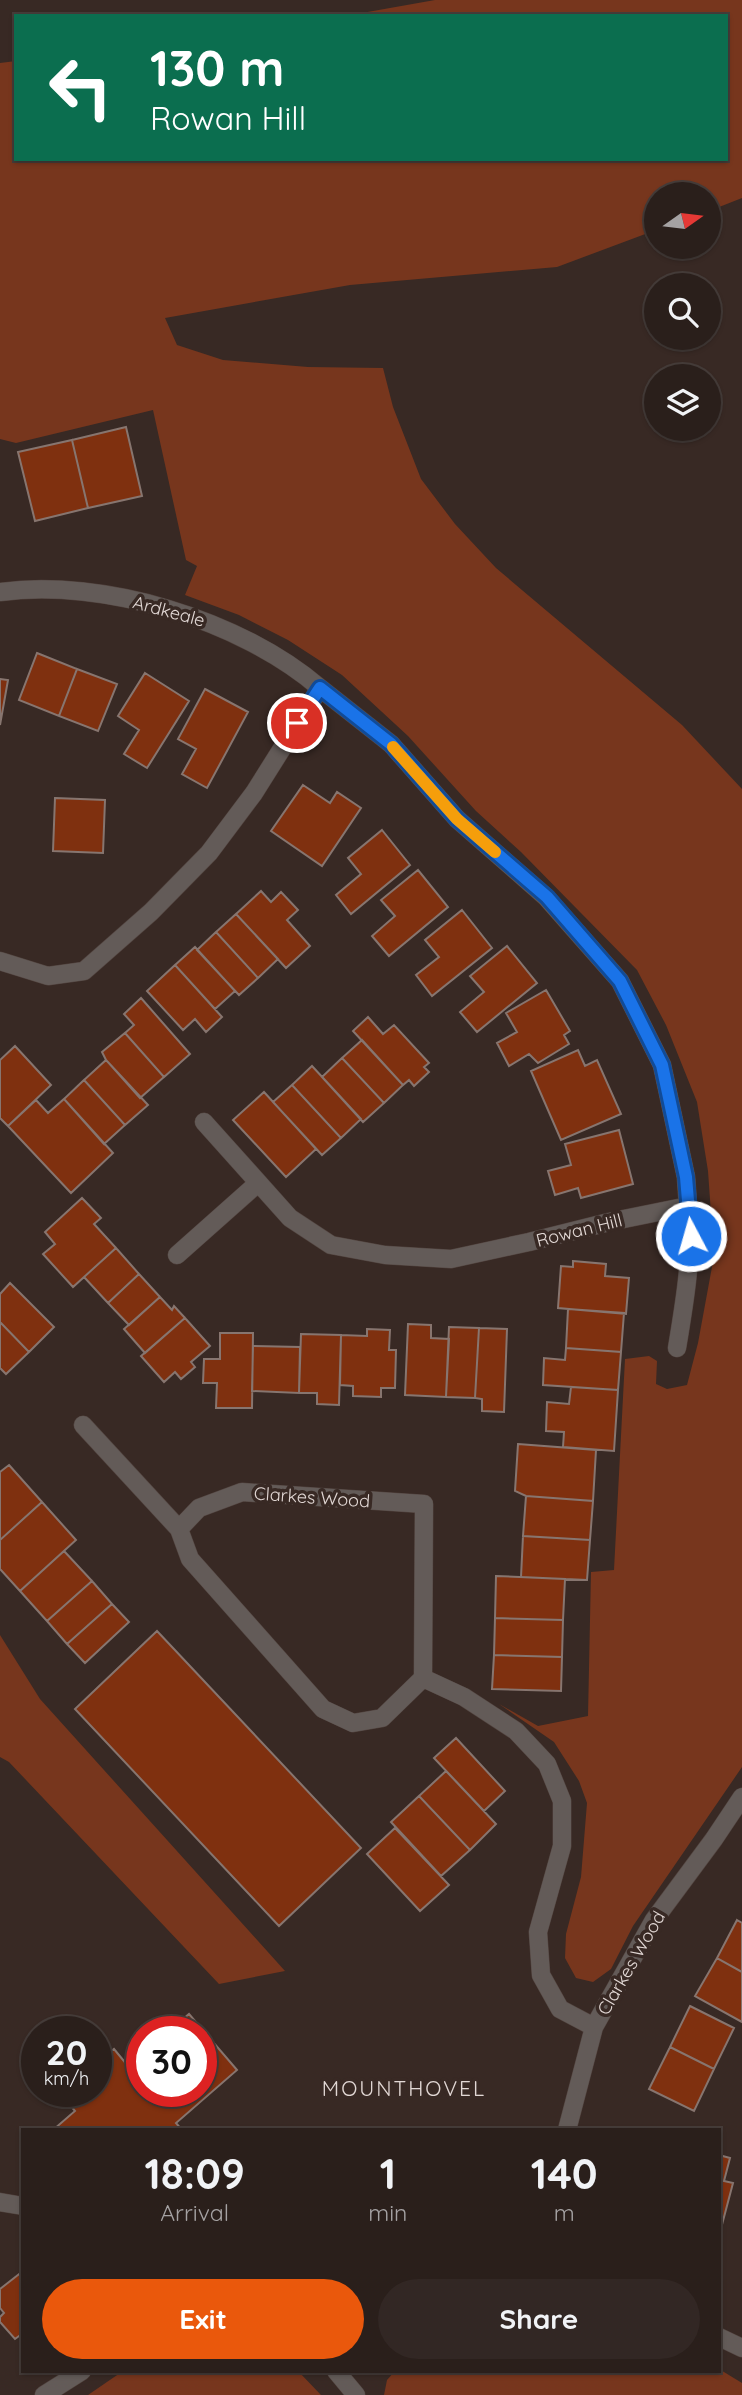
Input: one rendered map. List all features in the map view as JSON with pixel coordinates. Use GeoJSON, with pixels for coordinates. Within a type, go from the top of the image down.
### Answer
{"type":"FeatureCollection","features":[{"type":"Feature","properties":{"kind":"street","name":"Ardkeale"},"geometry":{"type":"LineString","coordinates":[[0,592],[81,591],[141,602],[187,615],[212,623],[273,654],[320,688]]}},
{"type":"Feature","properties":{"kind":"street"},"geometry":{"type":"LineString","coordinates":[[0,961],[48,976],[84,971],[151,912],[209,853],[254,793],[320,688],[391,744],[457,819],[547,897],[620,981],[662,1065],[686,1177],[691,1236],[688,1279],[677,1348]]}},
{"type":"Feature","properties":{"kind":"street","name":"Rowan Hill"},"geometry":{"type":"LineString","coordinates":[[204,1122],[290,1218],[331,1245],[385,1255],[451,1259],[688,1206]]}},
{"type":"Feature","properties":{"kind":"street"},"geometry":{"type":"LineString","coordinates":[[177,1255],[258,1183]]}},
{"type":"Feature","properties":{"kind":"street"},"geometry":{"type":"LineString","coordinates":[[83,1425],[179,1529],[190,1559],[323,1709],[353,1723],[382,1718],[422,1678]]}},
{"type":"Feature","properties":{"kind":"street","name":"Clarkes Wood"},"geometry":{"type":"LineString","coordinates":[[179,1529],[199,1508],[242,1492],[424,1504],[422,1678],[464,1697],[516,1731],[547,1764],[562,1801],[562,1846],[538,1932],[541,1975],[560,2008],[594,2028]]}},
{"type":"Feature","properties":{"kind":"street","name":"Clarkes Wood"},"geometry":{"type":"LineString","coordinates":[[568,2128],[594,2028],[654,1920],[742,1797]]}},
{"type":"Feature","properties":{"kind":"street"},"geometry":{"type":"LineString","coordinates":[[0,2203],[21,2206]]}},
{"type":"Feature","properties":{"kind":"street"},"geometry":{"type":"LineString","coordinates":[[721,2338],[742,2348]]}},
{"type":"Feature","properties":{"kind":"street"},"geometry":{"type":"LineString","coordinates":[[44,2395],[79,2373]]}},
{"type":"Feature","properties":{"kind":"shaded area"},"geometry":{"type":"Polygon","coordinates":[[[435,0],[742,0],[742,198],[721,206],[721,182],[644,182],[644,234],[557,267],[350,285],[165,318],[177,345],[223,360],[308,367],[383,368],[393,407],[421,479],[455,524],[496,568],[682,725],[742,789],[742,1767],[633,1926],[611,1969],[593,1982],[576,1978],[565,1958],[566,1934],[581,1877],[587,1803],[579,1781],[554,1742],[499,1704],[538,1726],[588,1716],[591,1572],[614,1570],[625,1359],[649,1356],[657,1361],[656,1384],[667,1389],[687,1385],[698,1343],[714,1256],[708,1171],[697,1102],[666,1025],[637,970],[521,852],[476,811],[408,736],[342,675],[288,640],[239,615],[185,595],[197,566],[186,560],[153,410],[16,443],[0,439],[0,63],[14,61],[14,161],[728,161],[728,14],[356,14],[435,0]]]}},
{"type":"Feature","properties":{"kind":"shaded area"},"geometry":{"type":"Polygon","coordinates":[[[0,1635],[40,1699],[285,1971],[219,1984],[9,1762],[0,1757],[0,1635]]]}},
{"type":"Feature","properties":{"kind":"shaded area"},"geometry":{"type":"Polygon","coordinates":[[[721,2370],[742,2383],[742,2395],[384,2395],[387,2380],[393,2373],[721,2373],[721,2370]]]}},
{"type":"Feature","properties":{"kind":"shaded area"},"geometry":{"type":"Polygon","coordinates":[[[120,2373],[300,2373],[321,2395],[88,2395],[120,2373]]]}},
{"type":"Feature","properties":{"kind":"building"},"geometry":{"type":"Polygon","coordinates":[[[126,427],[142,496],[88,508],[72,440],[126,427]]]}},
{"type":"Feature","properties":{"kind":"building"},"geometry":{"type":"Polygon","coordinates":[[[72,440],[88,508],[35,521],[18,452],[72,440]]]}},
{"type":"Feature","properties":{"kind":"building"},"geometry":{"type":"Polygon","coordinates":[[[37,653],[77,669],[59,716],[19,700],[37,653]]]}},
{"type":"Feature","properties":{"kind":"building"},"geometry":{"type":"Polygon","coordinates":[[[77,669],[117,684],[98,731],[59,716],[77,669]]]}},
{"type":"Feature","properties":{"kind":"building"},"geometry":{"type":"Polygon","coordinates":[[[145,673],[189,701],[147,768],[124,754],[139,730],[118,716],[145,673]]]}},
{"type":"Feature","properties":{"kind":"building"},"geometry":{"type":"Polygon","coordinates":[[[0,679],[8,680],[0,725],[0,679]]]}},
{"type":"Feature","properties":{"kind":"building"},"geometry":{"type":"Polygon","coordinates":[[[205,689],[248,712],[207,788],[182,774],[196,749],[178,739],[205,689]]]}},
{"type":"Feature","properties":{"kind":"building"},"geometry":{"type":"Polygon","coordinates":[[[303,785],[330,803],[337,792],[361,808],[322,866],[271,831],[303,785]]]}},
{"type":"Feature","properties":{"kind":"building"},"geometry":{"type":"Polygon","coordinates":[[[55,798],[105,800],[103,853],[53,851],[55,798]]]}},
{"type":"Feature","properties":{"kind":"building"},"geometry":{"type":"Polygon","coordinates":[[[382,830],[410,865],[351,914],[336,895],[361,874],[348,858],[382,830]]]}},
{"type":"Feature","properties":{"kind":"building"},"geometry":{"type":"Polygon","coordinates":[[[418,870],[448,907],[389,956],[372,936],[395,916],[381,900],[418,870]]]}},
{"type":"Feature","properties":{"kind":"building"},"geometry":{"type":"Polygon","coordinates":[[[261,891],[271,902],[281,892],[298,910],[287,920],[310,946],[286,968],[236,914],[261,891]]]}},
{"type":"Feature","properties":{"kind":"building"},"geometry":{"type":"Polygon","coordinates":[[[462,910],[492,948],[432,996],[416,975],[439,957],[425,940],[462,910]]]}},
{"type":"Feature","properties":{"kind":"building"},"geometry":{"type":"Polygon","coordinates":[[[236,914],[278,959],[258,978],[216,932],[236,914]]]}},
{"type":"Feature","properties":{"kind":"building"},"geometry":{"type":"Polygon","coordinates":[[[216,932],[258,978],[239,995],[197,950],[216,932]]]}},
{"type":"Feature","properties":{"kind":"building"},"geometry":{"type":"Polygon","coordinates":[[[507,946],[537,983],[477,1032],[460,1012],[484,992],[470,976],[507,946]]]}},
{"type":"Feature","properties":{"kind":"building"},"geometry":{"type":"Polygon","coordinates":[[[195,947],[235,991],[215,1009],[175,965],[195,947]]]}},
{"type":"Feature","properties":{"kind":"building"},"geometry":{"type":"Polygon","coordinates":[[[175,965],[222,1017],[206,1032],[195,1019],[183,1030],[147,991],[175,965]]]}},
{"type":"Feature","properties":{"kind":"building"},"geometry":{"type":"Polygon","coordinates":[[[546,990],[570,1031],[564,1035],[569,1044],[538,1063],[529,1054],[509,1066],[497,1043],[517,1032],[506,1013],[546,990]]]}},
{"type":"Feature","properties":{"kind":"building"},"geometry":{"type":"Polygon","coordinates":[[[141,998],[190,1054],[164,1077],[125,1033],[134,1025],[124,1014],[141,998]]]}},
{"type":"Feature","properties":{"kind":"building"},"geometry":{"type":"Polygon","coordinates":[[[368,1017],[383,1034],[394,1025],[429,1063],[424,1067],[429,1072],[414,1086],[409,1080],[403,1085],[353,1031],[368,1017]]]}},
{"type":"Feature","properties":{"kind":"building"},"geometry":{"type":"Polygon","coordinates":[[[125,1033],[164,1077],[140,1098],[102,1052],[125,1033]]]}},
{"type":"Feature","properties":{"kind":"building"},"geometry":{"type":"Polygon","coordinates":[[[362,1040],[403,1085],[384,1103],[342,1058],[362,1040]]]}},
{"type":"Feature","properties":{"kind":"building"},"geometry":{"type":"Polygon","coordinates":[[[15,1046],[51,1085],[8,1126],[0,1118],[0,1060],[15,1046]]]}},
{"type":"Feature","properties":{"kind":"building"},"geometry":{"type":"Polygon","coordinates":[[[578,1050],[585,1066],[597,1060],[621,1114],[561,1140],[531,1071],[578,1050]]]}},
{"type":"Feature","properties":{"kind":"building"},"geometry":{"type":"Polygon","coordinates":[[[342,1058],[384,1103],[363,1122],[322,1077],[342,1058]]]}},
{"type":"Feature","properties":{"kind":"building"},"geometry":{"type":"Polygon","coordinates":[[[106,1060],[148,1105],[125,1125],[84,1080],[106,1060]]]}},
{"type":"Feature","properties":{"kind":"building"},"geometry":{"type":"Polygon","coordinates":[[[312,1066],[361,1119],[341,1138],[292,1085],[312,1066]]]}},
{"type":"Feature","properties":{"kind":"building"},"geometry":{"type":"Polygon","coordinates":[[[84,1080],[125,1125],[104,1144],[64,1099],[84,1080]]]}},
{"type":"Feature","properties":{"kind":"building"},"geometry":{"type":"Polygon","coordinates":[[[292,1085],[341,1138],[322,1155],[273,1102],[292,1085]]]}},
{"type":"Feature","properties":{"kind":"building"},"geometry":{"type":"Polygon","coordinates":[[[264,1092],[316,1149],[286,1177],[233,1120],[264,1092]]]}},
{"type":"Feature","properties":{"kind":"building"},"geometry":{"type":"Polygon","coordinates":[[[64,1099],[113,1153],[71,1193],[8,1126],[36,1100],[48,1113],[64,1099]]]}},
{"type":"Feature","properties":{"kind":"building"},"geometry":{"type":"Polygon","coordinates":[[[619,1130],[633,1184],[581,1198],[578,1188],[555,1195],[548,1171],[571,1165],[565,1144],[619,1130]]]}},
{"type":"Feature","properties":{"kind":"building"},"geometry":{"type":"Polygon","coordinates":[[[82,1198],[101,1218],[94,1224],[116,1248],[73,1287],[43,1254],[55,1244],[45,1232],[82,1198]]]}},
{"type":"Feature","properties":{"kind":"building"},"geometry":{"type":"Polygon","coordinates":[[[116,1248],[139,1274],[108,1303],[84,1277],[116,1248]]]}},
{"type":"Feature","properties":{"kind":"building"},"geometry":{"type":"Polygon","coordinates":[[[573,1261],[606,1264],[605,1276],[629,1278],[626,1314],[558,1308],[561,1266],[573,1267],[573,1261]]]}},
{"type":"Feature","properties":{"kind":"building"},"geometry":{"type":"Polygon","coordinates":[[[139,1274],[160,1297],[129,1325],[108,1303],[139,1274]]]}},
{"type":"Feature","properties":{"kind":"building"},"geometry":{"type":"Polygon","coordinates":[[[10,1283],[54,1327],[29,1352],[0,1322],[0,1294],[10,1283]]]}},
{"type":"Feature","properties":{"kind":"building"},"geometry":{"type":"Polygon","coordinates":[[[160,1297],[172,1310],[174,1306],[185,1318],[145,1353],[124,1329],[160,1297]]]}},
{"type":"Feature","properties":{"kind":"building"},"geometry":{"type":"Polygon","coordinates":[[[568,1309],[624,1313],[621,1352],[566,1348],[568,1309]]]}},
{"type":"Feature","properties":{"kind":"building"},"geometry":{"type":"Polygon","coordinates":[[[185,1318],[210,1346],[191,1362],[195,1367],[181,1379],[175,1372],[164,1382],[141,1356],[185,1318]]]}},
{"type":"Feature","properties":{"kind":"building"},"geometry":{"type":"Polygon","coordinates":[[[0,1322],[29,1352],[6,1374],[0,1368],[0,1322]]]}},
{"type":"Feature","properties":{"kind":"building"},"geometry":{"type":"Polygon","coordinates":[[[408,1324],[431,1325],[431,1338],[449,1339],[446,1397],[405,1395],[408,1324]]]}},
{"type":"Feature","properties":{"kind":"building"},"geometry":{"type":"Polygon","coordinates":[[[449,1327],[479,1328],[475,1398],[446,1397],[449,1327]]]}},
{"type":"Feature","properties":{"kind":"building"},"geometry":{"type":"Polygon","coordinates":[[[479,1328],[507,1329],[504,1412],[482,1411],[482,1399],[475,1398],[479,1328]]]}},
{"type":"Feature","properties":{"kind":"building"},"geometry":{"type":"Polygon","coordinates":[[[367,1329],[390,1330],[389,1350],[396,1350],[395,1388],[381,1388],[381,1397],[353,1396],[353,1386],[340,1385],[341,1335],[367,1336],[367,1329]]]}},
{"type":"Feature","properties":{"kind":"building"},"geometry":{"type":"Polygon","coordinates":[[[220,1333],[253,1333],[252,1408],[216,1408],[217,1383],[203,1383],[204,1359],[220,1359],[220,1333]]]}},
{"type":"Feature","properties":{"kind":"building"},"geometry":{"type":"Polygon","coordinates":[[[301,1334],[341,1335],[339,1405],[317,1404],[317,1393],[299,1393],[301,1334]]]}},
{"type":"Feature","properties":{"kind":"building"},"geometry":{"type":"Polygon","coordinates":[[[253,1346],[300,1347],[299,1393],[252,1391],[253,1346]]]}},
{"type":"Feature","properties":{"kind":"building"},"geometry":{"type":"Polygon","coordinates":[[[566,1348],[621,1352],[618,1390],[543,1385],[544,1358],[565,1360],[566,1348]]]}},
{"type":"Feature","properties":{"kind":"building"},"geometry":{"type":"Polygon","coordinates":[[[571,1387],[618,1390],[614,1451],[563,1447],[564,1432],[546,1431],[547,1402],[569,1404],[571,1387]]]}},
{"type":"Feature","properties":{"kind":"building"},"geometry":{"type":"Polygon","coordinates":[[[518,1444],[596,1450],[593,1501],[526,1496],[515,1491],[518,1444]]]}},
{"type":"Feature","properties":{"kind":"building"},"geometry":{"type":"Polygon","coordinates":[[[9,1465],[42,1502],[0,1540],[0,1472],[9,1465]]]}},
{"type":"Feature","properties":{"kind":"building"},"geometry":{"type":"Polygon","coordinates":[[[526,1496],[593,1501],[590,1540],[523,1536],[526,1496]]]}},
{"type":"Feature","properties":{"kind":"building"},"geometry":{"type":"Polygon","coordinates":[[[42,1502],[76,1540],[20,1591],[0,1569],[0,1540],[42,1502]]]}},
{"type":"Feature","properties":{"kind":"building"},"geometry":{"type":"Polygon","coordinates":[[[523,1536],[590,1540],[587,1580],[521,1577],[523,1536]]]}},
{"type":"Feature","properties":{"kind":"building"},"geometry":{"type":"Polygon","coordinates":[[[64,1551],[92,1581],[47,1621],[20,1591],[64,1551]]]}},
{"type":"Feature","properties":{"kind":"building"},"geometry":{"type":"Polygon","coordinates":[[[496,1576],[565,1579],[563,1620],[495,1618],[496,1576]]]}},
{"type":"Feature","properties":{"kind":"building"},"geometry":{"type":"Polygon","coordinates":[[[92,1581],[112,1604],[67,1644],[47,1621],[92,1581]]]}},
{"type":"Feature","properties":{"kind":"building"},"geometry":{"type":"Polygon","coordinates":[[[112,1604],[129,1622],[85,1663],[67,1644],[112,1604]]]}},
{"type":"Feature","properties":{"kind":"building"},"geometry":{"type":"Polygon","coordinates":[[[495,1618],[563,1620],[562,1657],[494,1655],[495,1618]]]}},
{"type":"Feature","properties":{"kind":"building"},"geometry":{"type":"Polygon","coordinates":[[[157,1631],[361,1848],[279,1926],[75,1709],[157,1631]]]}},
{"type":"Feature","properties":{"kind":"building"},"geometry":{"type":"Polygon","coordinates":[[[494,1655],[562,1657],[561,1691],[492,1689],[494,1655]]]}},
{"type":"Feature","properties":{"kind":"building"},"geometry":{"type":"Polygon","coordinates":[[[456,1738],[505,1791],[484,1811],[434,1758],[456,1738]]]}},
{"type":"Feature","properties":{"kind":"building"},"geometry":{"type":"Polygon","coordinates":[[[446,1771],[496,1824],[470,1850],[419,1796],[446,1771]]]}},
{"type":"Feature","properties":{"kind":"building"},"geometry":{"type":"Polygon","coordinates":[[[419,1796],[470,1850],[441,1876],[391,1822],[419,1796]]]}},
{"type":"Feature","properties":{"kind":"building"},"geometry":{"type":"Polygon","coordinates":[[[395,1828],[449,1885],[420,1911],[367,1854],[395,1828]]]}},
{"type":"Feature","properties":{"kind":"building"},"geometry":{"type":"Polygon","coordinates":[[[737,1920],[742,1923],[742,1972],[717,1958],[737,1920]]]}},
{"type":"Feature","properties":{"kind":"building"},"geometry":{"type":"Polygon","coordinates":[[[717,1958],[742,1972],[742,2022],[695,1996],[717,1958]]]}},
{"type":"Feature","properties":{"kind":"building"},"geometry":{"type":"Polygon","coordinates":[[[690,2006],[734,2028],[714,2069],[670,2047],[690,2006]]]}},
{"type":"Feature","properties":{"kind":"building"},"geometry":{"type":"Polygon","coordinates":[[[217,2047],[237,2070],[217,2087],[217,2047]]]}},
{"type":"Feature","properties":{"kind":"building"},"geometry":{"type":"Polygon","coordinates":[[[670,2047],[714,2069],[694,2111],[649,2089],[670,2047]]]}},
{"type":"Feature","properties":{"kind":"building"},"geometry":{"type":"Polygon","coordinates":[[[114,2049],[126,2064],[126,2107],[194,2107],[176,2123],[180,2128],[55,2128],[75,2111],[72,2107],[112,2107],[114,2049]]]}},
{"type":"Feature","properties":{"kind":"building"},"geometry":{"type":"Polygon","coordinates":[[[721,2156],[730,2158],[724,2181],[733,2183],[721,2228],[721,2156]]]}},
{"type":"Feature","properties":{"kind":"building"},"geometry":{"type":"Polygon","coordinates":[[[21,2273],[21,2334],[15,2339],[0,2322],[4,2313],[0,2308],[0,2289],[21,2273]]]}},
{"type":"Feature","properties":{"kind":"slow traffic"},"geometry":{"type":"LineString","coordinates":[[393,747],[457,819],[495,852]]}},
{"type":"Feature","properties":{"kind":"district","name":"MOUNTHOVEL"},"geometry":{"type":"Point","coordinates":[404,2088]}},
{"type":"Feature","properties":{"kind":"route"},"geometry":{"type":"LineString","coordinates":[[297,723],[320,688],[391,744],[457,819],[547,897],[620,981],[662,1065],[686,1177],[691,1236]]}}]}
